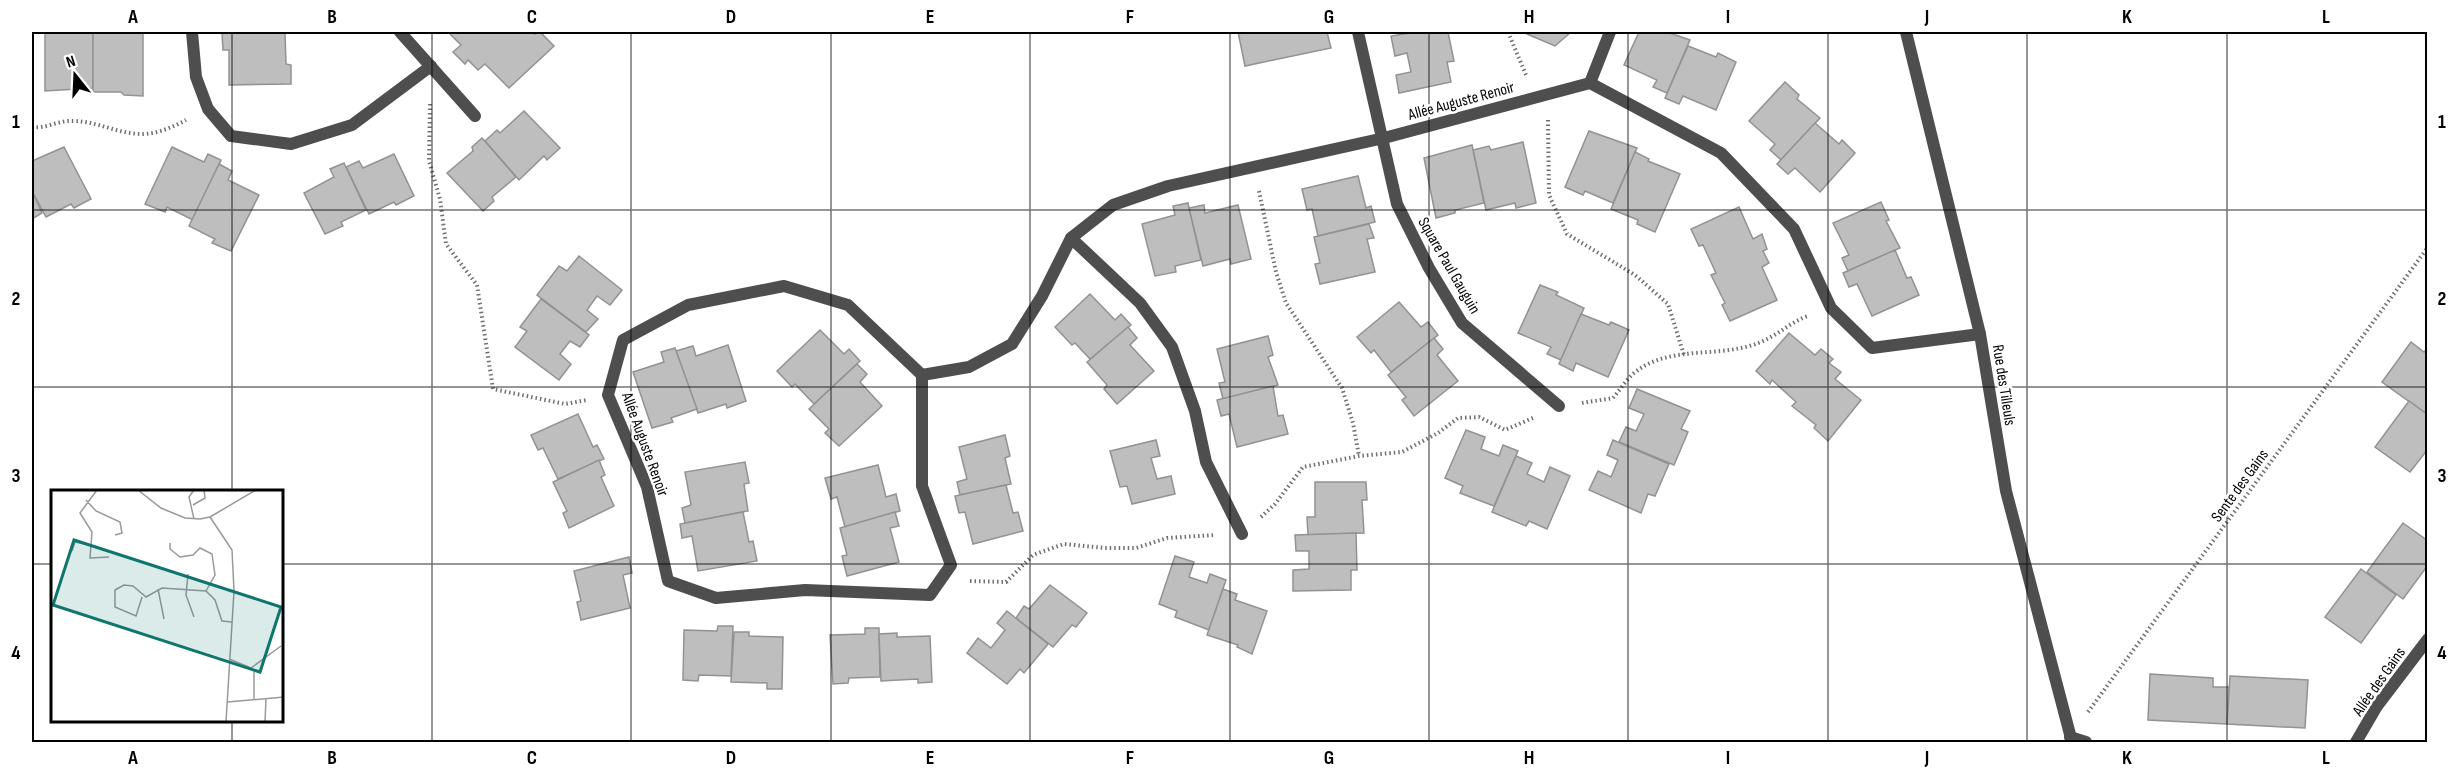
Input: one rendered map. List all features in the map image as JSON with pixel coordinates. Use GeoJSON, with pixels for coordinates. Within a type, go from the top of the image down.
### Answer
{"type":"FeatureCollection","features":[{"type":"Feature","properties":{"kind":"street"},"geometry":{"type":"LineString","coordinates":[[192,32],[196,77],[208,109],[231,136],[291,144],[352,125],[431,66]]}},
{"type":"Feature","properties":{"kind":"street"},"geometry":{"type":"LineString","coordinates":[[400,32],[475,116]]}},
{"type":"Feature","properties":{"kind":"street","name":"Square Paul Gauguin"},"geometry":{"type":"LineString","coordinates":[[1358,32],[1384,138],[1397,204],[1429,268],[1462,323],[1558,406]]}},
{"type":"Feature","properties":{"kind":"street"},"geometry":{"type":"LineString","coordinates":[[1610,32],[1590,84],[1721,153],[1794,229],[1831,308],[1872,348],[1980,334]]}},
{"type":"Feature","properties":{"kind":"street","name":"Rue des Tilleuls"},"geometry":{"type":"LineString","coordinates":[[1906,32],[1980,334],[2006,491],[2071,740]]}},
{"type":"Feature","properties":{"kind":"street","name":"Allée Auguste Renoir"},"geometry":{"type":"LineString","coordinates":[[941,580],[930,595],[805,590],[716,598],[668,581],[647,487],[608,395],[623,340],[688,304],[784,286],[848,306],[922,375],[969,367],[1012,344],[1042,296],[1071,238],[1113,205],[1168,186],[1384,138],[1590,84]]}},
{"type":"Feature","properties":{"kind":"street"},"geometry":{"type":"LineString","coordinates":[[1071,238],[1140,303],[1172,347],[1195,411],[1206,462],[1242,534]]}},
{"type":"Feature","properties":{"kind":"street"},"geometry":{"type":"LineString","coordinates":[[922,375],[922,486],[951,566],[941,580]]}},
{"type":"Feature","properties":{"kind":"street","name":"Allée des Gains"},"geometry":{"type":"LineString","coordinates":[[2356,742],[2377,706],[2427,639]]}},
{"type":"Feature","properties":{"kind":"street"},"geometry":{"type":"LineString","coordinates":[[2071,740],[2086,742]]}},
{"type":"Feature","properties":{"kind":"path"},"geometry":{"type":"LineString","coordinates":[[1508,32],[1542,96],[1549,195],[1567,234],[1635,275],[1668,304],[1684,355]]}},
{"type":"Feature","properties":{"kind":"path"},"geometry":{"type":"LineString","coordinates":[[431,66],[429,161],[440,199],[446,244],[477,285],[493,389],[565,404],[608,395]]}},
{"type":"Feature","properties":{"kind":"path"},"geometry":{"type":"LineString","coordinates":[[32,127],[38,128],[70,120],[95,123],[117,130],[142,134],[172,127],[208,109]]}},
{"type":"Feature","properties":{"kind":"path"},"geometry":{"type":"LineString","coordinates":[[1253,167],[1276,272],[1286,303],[1342,387],[1353,423],[1359,456]]}},
{"type":"Feature","properties":{"kind":"path","name":"Sente des Gains"},"geometry":{"type":"LineString","coordinates":[[2071,740],[2427,247]]}},
{"type":"Feature","properties":{"kind":"path"},"geometry":{"type":"LineString","coordinates":[[941,580],[1005,582],[1033,555],[1064,544],[1136,548],[1167,538],[1242,534]]}},
{"type":"Feature","properties":{"kind":"building"},"geometry":{"type":"Polygon","coordinates":[[[45,32],[93,32],[93,88],[45,91],[45,32]]]}},
{"type":"Feature","properties":{"kind":"building"},"geometry":{"type":"Polygon","coordinates":[[[93,32],[143,33],[143,96],[124,95],[121,92],[93,92],[93,32]]]}},
{"type":"Feature","properties":{"kind":"building"},"geometry":{"type":"Polygon","coordinates":[[[228,32],[291,32],[285,33],[286,64],[291,65],[291,84],[229,85],[229,50],[223,50],[222,34],[228,32]]]}},
{"type":"Feature","properties":{"kind":"building"},"geometry":{"type":"Polygon","coordinates":[[[448,32],[533,32],[535,34],[540,32],[554,46],[509,88],[485,64],[478,70],[468,60],[465,64],[453,52],[461,45],[448,32]]]}},
{"type":"Feature","properties":{"kind":"building"},"geometry":{"type":"Polygon","coordinates":[[[1238,32],[1327,32],[1331,48],[1245,66],[1238,32]]]}},
{"type":"Feature","properties":{"kind":"building"},"geometry":{"type":"Polygon","coordinates":[[[1416,32],[1448,32],[1454,61],[1447,62],[1451,82],[1399,93],[1396,75],[1411,72],[1407,53],[1395,56],[1391,36],[1416,32]]]}},
{"type":"Feature","properties":{"kind":"building"},"geometry":{"type":"Polygon","coordinates":[[[1528,32],[1570,33],[1555,46],[1527,34],[1528,32]]]}},
{"type":"Feature","properties":{"kind":"building"},"geometry":{"type":"Polygon","coordinates":[[[1639,32],[1667,32],[1690,40],[1667,93],[1653,87],[1657,80],[1624,65],[1639,32]]]}},
{"type":"Feature","properties":{"kind":"building"},"geometry":{"type":"Polygon","coordinates":[[[1688,46],[1716,57],[1718,53],[1736,62],[1716,110],[1683,96],[1679,104],[1665,98],[1688,46]]]}},
{"type":"Feature","properties":{"kind":"building"},"geometry":{"type":"Polygon","coordinates":[[[1785,82],[1799,95],[1797,99],[1820,118],[1781,160],[1770,150],[1775,144],[1749,121],[1785,82]]]}},
{"type":"Feature","properties":{"kind":"building"},"geometry":{"type":"Polygon","coordinates":[[[524,111],[560,148],[547,160],[544,156],[519,180],[485,141],[497,130],[500,133],[524,111]]]}},
{"type":"Feature","properties":{"kind":"building"},"geometry":{"type":"Polygon","coordinates":[[[1815,123],[1839,144],[1842,140],[1855,153],[1820,192],[1795,168],[1788,174],[1777,164],[1815,123]]]}},
{"type":"Feature","properties":{"kind":"building"},"geometry":{"type":"Polygon","coordinates":[[[1589,131],[1637,148],[1613,203],[1585,191],[1583,195],[1565,187],[1589,131]]]}},
{"type":"Feature","properties":{"kind":"building"},"geometry":{"type":"Polygon","coordinates":[[[482,138],[516,177],[492,197],[494,201],[483,211],[447,173],[473,151],[472,147],[482,138]]]}},
{"type":"Feature","properties":{"kind":"building"},"geometry":{"type":"Polygon","coordinates":[[[1523,142],[1536,203],[1516,208],[1515,203],[1486,210],[1473,150],[1489,146],[1491,150],[1523,142]]]}},
{"type":"Feature","properties":{"kind":"building"},"geometry":{"type":"Polygon","coordinates":[[[1472,145],[1484,203],[1455,210],[1455,213],[1436,218],[1424,158],[1472,145]]]}},
{"type":"Feature","properties":{"kind":"building"},"geometry":{"type":"Polygon","coordinates":[[[64,147],[91,199],[74,208],[71,204],[46,217],[32,191],[32,161],[64,147]]]}},
{"type":"Feature","properties":{"kind":"building"},"geometry":{"type":"Polygon","coordinates":[[[172,147],[204,162],[208,154],[221,160],[193,220],[167,207],[165,212],[145,204],[172,147]]]}},
{"type":"Feature","properties":{"kind":"building"},"geometry":{"type":"Polygon","coordinates":[[[1635,152],[1649,159],[1648,161],[1680,174],[1655,232],[1637,224],[1638,220],[1611,209],[1635,152]]]}},
{"type":"Feature","properties":{"kind":"building"},"geometry":{"type":"Polygon","coordinates":[[[394,154],[414,196],[396,205],[394,202],[369,214],[346,167],[359,161],[363,168],[394,154]]]}},
{"type":"Feature","properties":{"kind":"building"},"geometry":{"type":"Polygon","coordinates":[[[344,163],[366,210],[341,222],[343,226],[325,234],[304,193],[334,177],[330,169],[344,163]]]}},
{"type":"Feature","properties":{"kind":"building"},"geometry":{"type":"Polygon","coordinates":[[[219,164],[232,171],[228,180],[259,195],[231,251],[212,243],[215,239],[189,226],[219,164]]]}},
{"type":"Feature","properties":{"kind":"building"},"geometry":{"type":"Polygon","coordinates":[[[1358,176],[1366,208],[1371,206],[1375,222],[1318,236],[1312,209],[1307,210],[1302,189],[1358,176]]]}},
{"type":"Feature","properties":{"kind":"building"},"geometry":{"type":"Polygon","coordinates":[[[32,191],[42,213],[32,219],[32,191]]]}},
{"type":"Feature","properties":{"kind":"building"},"geometry":{"type":"Polygon","coordinates":[[[1881,202],[1889,220],[1886,221],[1900,248],[1848,271],[1842,258],[1849,255],[1833,223],[1881,202]]]}},
{"type":"Feature","properties":{"kind":"building"},"geometry":{"type":"Polygon","coordinates":[[[1188,203],[1201,260],[1175,266],[1176,272],[1155,276],[1142,224],[1175,215],[1173,206],[1188,203]]]}},
{"type":"Feature","properties":{"kind":"building"},"geometry":{"type":"Polygon","coordinates":[[[1204,205],[1205,213],[1238,205],[1251,259],[1231,264],[1230,259],[1203,266],[1189,208],[1204,205]]]}},
{"type":"Feature","properties":{"kind":"building"},"geometry":{"type":"Polygon","coordinates":[[[1739,207],[1753,239],[1762,234],[1767,249],[1763,251],[1769,263],[1762,267],[1777,300],[1730,321],[1722,305],[1725,303],[1711,275],[1716,273],[1703,245],[1699,246],[1691,229],[1739,207]]]}},
{"type":"Feature","properties":{"kind":"building"},"geometry":{"type":"Polygon","coordinates":[[[1369,224],[1374,238],[1367,239],[1375,272],[1320,284],[1315,264],[1320,263],[1314,237],[1369,224]]]}},
{"type":"Feature","properties":{"kind":"building"},"geometry":{"type":"Polygon","coordinates":[[[1895,250],[1907,278],[1911,277],[1919,295],[1872,316],[1857,284],[1849,287],[1843,273],[1895,250]]]}},
{"type":"Feature","properties":{"kind":"building"},"geometry":{"type":"Polygon","coordinates":[[[579,256],[622,290],[610,305],[597,296],[587,310],[598,319],[586,332],[537,295],[559,266],[567,271],[579,256]]]}},
{"type":"Feature","properties":{"kind":"building"},"geometry":{"type":"Polygon","coordinates":[[[1540,285],[1558,292],[1556,295],[1584,308],[1561,360],[1547,354],[1551,347],[1518,333],[1540,285]]]}},
{"type":"Feature","properties":{"kind":"building"},"geometry":{"type":"Polygon","coordinates":[[[1090,294],[1115,320],[1121,314],[1131,325],[1090,359],[1075,343],[1072,345],[1055,327],[1090,294]]]}},
{"type":"Feature","properties":{"kind":"building"},"geometry":{"type":"Polygon","coordinates":[[[541,299],[589,335],[580,347],[570,341],[560,354],[571,364],[559,380],[515,347],[527,331],[520,327],[541,299]]]}},
{"type":"Feature","properties":{"kind":"building"},"geometry":{"type":"Polygon","coordinates":[[[1399,302],[1421,327],[1428,322],[1438,335],[1391,372],[1374,350],[1371,353],[1357,337],[1399,302]]]}},
{"type":"Feature","properties":{"kind":"building"},"geometry":{"type":"Polygon","coordinates":[[[1581,314],[1609,325],[1611,322],[1629,330],[1608,377],[1576,363],[1573,371],[1559,364],[1581,314]]]}},
{"type":"Feature","properties":{"kind":"building"},"geometry":{"type":"Polygon","coordinates":[[[1128,327],[1137,338],[1130,345],[1154,371],[1117,404],[1104,389],[1107,385],[1087,362],[1128,327]]]}},
{"type":"Feature","properties":{"kind":"building"},"geometry":{"type":"Polygon","coordinates":[[[820,330],[844,354],[849,349],[860,361],[814,404],[795,384],[792,387],[777,371],[820,330]]]}},
{"type":"Feature","properties":{"kind":"building"},"geometry":{"type":"Polygon","coordinates":[[[1789,333],[1815,355],[1821,349],[1833,359],[1829,363],[1841,372],[1835,379],[1861,400],[1828,441],[1814,428],[1816,425],[1792,406],[1796,402],[1772,380],[1770,384],[1756,371],[1789,333]]]}},
{"type":"Feature","properties":{"kind":"building"},"geometry":{"type":"Polygon","coordinates":[[[1268,336],[1273,355],[1268,357],[1278,385],[1223,399],[1219,383],[1225,382],[1217,349],[1268,336]]]}},
{"type":"Feature","properties":{"kind":"building"},"geometry":{"type":"Polygon","coordinates":[[[1434,338],[1443,349],[1437,355],[1458,381],[1414,416],[1402,400],[1406,397],[1388,375],[1434,338]]]}},
{"type":"Feature","properties":{"kind":"building"},"geometry":{"type":"Polygon","coordinates":[[[2411,342],[2424,352],[2428,351],[2428,415],[2382,382],[2411,342]]]}},
{"type":"Feature","properties":{"kind":"building"},"geometry":{"type":"Polygon","coordinates":[[[728,345],[746,401],[727,408],[726,404],[698,413],[676,351],[693,346],[696,356],[728,345]]]}},
{"type":"Feature","properties":{"kind":"building"},"geometry":{"type":"Polygon","coordinates":[[[675,348],[697,409],[671,418],[673,422],[652,428],[633,372],[664,362],[661,352],[675,348]]]}},
{"type":"Feature","properties":{"kind":"building"},"geometry":{"type":"Polygon","coordinates":[[[857,364],[867,374],[860,382],[882,406],[839,446],[825,433],[829,429],[809,409],[857,364]]]}},
{"type":"Feature","properties":{"kind":"building"},"geometry":{"type":"Polygon","coordinates":[[[1273,386],[1278,416],[1283,415],[1288,434],[1237,447],[1229,414],[1221,416],[1217,400],[1273,386]]]}},
{"type":"Feature","properties":{"kind":"building"},"geometry":{"type":"Polygon","coordinates":[[[1637,389],[1690,411],[1681,429],[1688,432],[1674,465],[1619,442],[1626,427],[1636,431],[1644,414],[1629,408],[1637,389]]]}},
{"type":"Feature","properties":{"kind":"building"},"geometry":{"type":"Polygon","coordinates":[[[2409,401],[2428,415],[2428,449],[2410,472],[2375,447],[2409,401]]]}},
{"type":"Feature","properties":{"kind":"building"},"geometry":{"type":"Polygon","coordinates":[[[578,414],[593,447],[597,445],[604,459],[558,479],[543,448],[538,450],[531,435],[578,414]]]}},
{"type":"Feature","properties":{"kind":"building"},"geometry":{"type":"Polygon","coordinates":[[[1466,430],[1485,437],[1481,449],[1499,456],[1503,445],[1518,451],[1494,506],[1460,493],[1463,486],[1445,478],[1466,430]]]}},
{"type":"Feature","properties":{"kind":"building"},"geometry":{"type":"Polygon","coordinates":[[[1005,435],[1010,456],[1005,458],[1011,484],[960,495],[957,482],[967,479],[959,447],[1005,435]]]}},
{"type":"Feature","properties":{"kind":"building"},"geometry":{"type":"Polygon","coordinates":[[[1156,440],[1160,456],[1151,458],[1157,479],[1171,476],[1175,494],[1132,504],[1127,486],[1120,487],[1110,451],[1156,440]]]}},
{"type":"Feature","properties":{"kind":"building"},"geometry":{"type":"Polygon","coordinates":[[[1613,440],[1669,464],[1655,496],[1648,494],[1641,513],[1589,490],[1598,471],[1611,477],[1618,460],[1607,455],[1613,440]]]}},
{"type":"Feature","properties":{"kind":"building"},"geometry":{"type":"Polygon","coordinates":[[[1516,456],[1532,463],[1527,474],[1544,482],[1550,467],[1570,476],[1547,529],[1529,521],[1526,526],[1492,512],[1516,456]]]}},
{"type":"Feature","properties":{"kind":"building"},"geometry":{"type":"Polygon","coordinates":[[[599,460],[605,475],[601,477],[614,506],[569,528],[563,513],[567,511],[553,482],[599,460]]]}},
{"type":"Feature","properties":{"kind":"building"},"geometry":{"type":"Polygon","coordinates":[[[745,462],[749,483],[744,484],[748,511],[685,523],[682,508],[691,505],[685,472],[745,462]]]}},
{"type":"Feature","properties":{"kind":"building"},"geometry":{"type":"Polygon","coordinates":[[[878,465],[886,497],[896,494],[900,511],[845,527],[837,497],[831,499],[825,478],[878,465]]]}},
{"type":"Feature","properties":{"kind":"building"},"geometry":{"type":"Polygon","coordinates":[[[1315,482],[1366,482],[1367,500],[1362,500],[1364,533],[1308,535],[1307,517],[1315,517],[1315,482]]]}},
{"type":"Feature","properties":{"kind":"building"},"geometry":{"type":"Polygon","coordinates":[[[1006,485],[1013,513],[1018,512],[1023,531],[973,544],[965,512],[959,513],[955,496],[1006,485]]]}},
{"type":"Feature","properties":{"kind":"building"},"geometry":{"type":"Polygon","coordinates":[[[743,512],[749,542],[753,541],[757,561],[698,571],[692,536],[682,538],[680,524],[743,512]]]}},
{"type":"Feature","properties":{"kind":"building"},"geometry":{"type":"Polygon","coordinates":[[[895,512],[899,526],[890,528],[899,562],[847,576],[842,556],[847,555],[840,528],[895,512]]]}},
{"type":"Feature","properties":{"kind":"building"},"geometry":{"type":"Polygon","coordinates":[[[2403,523],[2428,541],[2428,565],[2403,599],[2367,572],[2403,523]]]}},
{"type":"Feature","properties":{"kind":"building"},"geometry":{"type":"Polygon","coordinates":[[[1356,533],[1357,570],[1351,570],[1351,590],[1293,591],[1293,570],[1309,569],[1309,551],[1296,551],[1295,535],[1356,533]]]}},
{"type":"Feature","properties":{"kind":"building"},"geometry":{"type":"Polygon","coordinates":[[[1175,556],[1194,562],[1189,577],[1207,583],[1210,574],[1226,580],[1209,630],[1175,617],[1177,611],[1159,604],[1175,556]]]}},
{"type":"Feature","properties":{"kind":"building"},"geometry":{"type":"Polygon","coordinates":[[[629,557],[632,573],[623,575],[630,608],[581,620],[577,602],[581,601],[574,571],[629,557]]]}},
{"type":"Feature","properties":{"kind":"building"},"geometry":{"type":"Polygon","coordinates":[[[2361,569],[2396,595],[2361,643],[2325,617],[2361,569]]]}},
{"type":"Feature","properties":{"kind":"building"},"geometry":{"type":"Polygon","coordinates":[[[1050,585],[1087,613],[1076,627],[1072,625],[1053,647],[1016,618],[1024,606],[1029,609],[1050,585]]]}},
{"type":"Feature","properties":{"kind":"building"},"geometry":{"type":"Polygon","coordinates":[[[1223,589],[1237,594],[1235,600],[1267,611],[1252,654],[1237,647],[1238,645],[1207,635],[1223,589]]]}},
{"type":"Feature","properties":{"kind":"building"},"geometry":{"type":"Polygon","coordinates":[[[1007,611],[1048,644],[1024,673],[1020,669],[1007,684],[967,653],[978,638],[991,648],[1005,630],[997,623],[1007,611]]]}},
{"type":"Feature","properties":{"kind":"building"},"geometry":{"type":"Polygon","coordinates":[[[718,626],[733,626],[731,676],[699,675],[698,681],[683,680],[684,630],[717,631],[718,626]]]}},
{"type":"Feature","properties":{"kind":"building"},"geometry":{"type":"Polygon","coordinates":[[[865,628],[879,628],[880,677],[849,678],[848,683],[833,684],[830,635],[865,634],[865,628]]]}},
{"type":"Feature","properties":{"kind":"building"},"geometry":{"type":"Polygon","coordinates":[[[734,632],[749,632],[749,636],[783,637],[782,689],[767,689],[767,683],[731,682],[734,632]]]}},
{"type":"Feature","properties":{"kind":"building"},"geometry":{"type":"Polygon","coordinates":[[[897,633],[897,637],[930,636],[932,682],[918,683],[918,679],[881,681],[879,634],[897,633]]]}},
{"type":"Feature","properties":{"kind":"building"},"geometry":{"type":"Polygon","coordinates":[[[2150,674],[2213,678],[2213,687],[2229,687],[2227,724],[2148,720],[2150,674]]]}},
{"type":"Feature","properties":{"kind":"building"},"geometry":{"type":"Polygon","coordinates":[[[2230,676],[2308,680],[2305,728],[2227,724],[2230,676]]]}}]}
